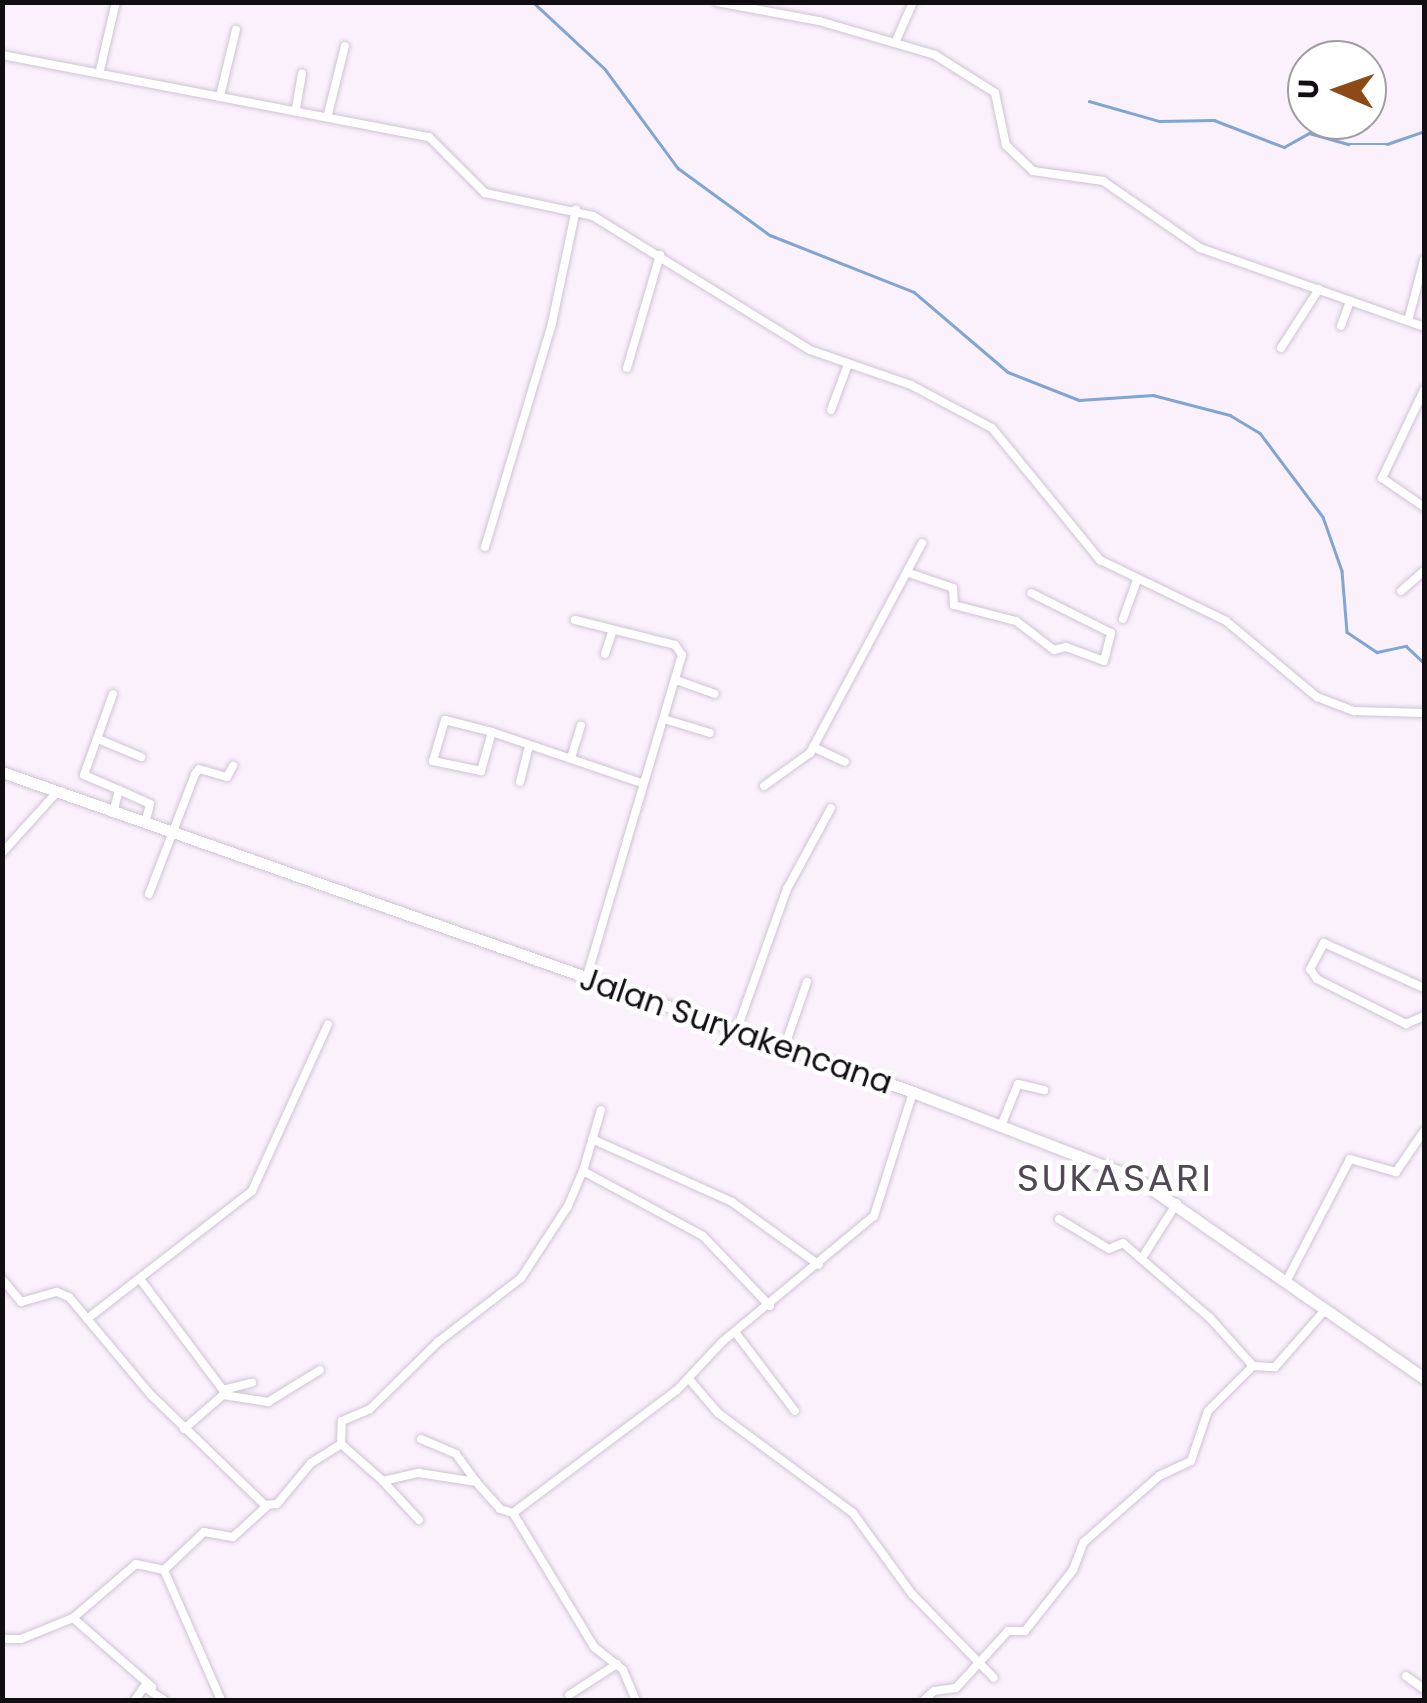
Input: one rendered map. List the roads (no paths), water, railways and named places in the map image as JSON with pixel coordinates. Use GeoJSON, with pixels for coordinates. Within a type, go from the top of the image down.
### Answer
{"type":"FeatureCollection","features":[{"type":"Feature","properties":{"kind":"street"},"geometry":{"type":"LineString","coordinates":[[100,70],[116,2]]}},
{"type":"Feature","properties":{"kind":"street"},"geometry":{"type":"LineString","coordinates":[[717,2],[802,16],[934,55],[995,93],[1006,145],[1020,164],[1056,179],[1103,181],[1200,248],[1424,327]]}},
{"type":"Feature","properties":{"kind":"street"},"geometry":{"type":"LineString","coordinates":[[895,43],[914,2]]}},
{"type":"Feature","properties":{"kind":"street"},"geometry":{"type":"LineString","coordinates":[[220,96],[236,30]]}},
{"type":"Feature","properties":{"kind":"street"},"geometry":{"type":"LineString","coordinates":[[328,114],[345,46]]}},
{"type":"Feature","properties":{"kind":"street"},"geometry":{"type":"LineString","coordinates":[[2,55],[100,70],[429,137],[485,193],[576,209],[660,256],[810,350],[922,391],[992,428],[1091,550],[1137,580],[1226,621],[1329,703],[1378,714],[1424,713]]}},
{"type":"Feature","properties":{"kind":"street"},"geometry":{"type":"LineString","coordinates":[[296,108],[302,74]]}},
{"type":"Feature","properties":{"kind":"street"},"geometry":{"type":"LineString","coordinates":[[485,547],[552,323],[576,209]]}},
{"type":"Feature","properties":{"kind":"street"},"geometry":{"type":"LineString","coordinates":[[628,368],[660,256]]}},
{"type":"Feature","properties":{"kind":"street"},"geometry":{"type":"LineString","coordinates":[[1408,320],[1424,260]]}},
{"type":"Feature","properties":{"kind":"street"},"geometry":{"type":"LineString","coordinates":[[1281,348],[1319,289]]}},
{"type":"Feature","properties":{"kind":"street"},"geometry":{"type":"LineString","coordinates":[[1341,326],[1350,301]]}},
{"type":"Feature","properties":{"kind":"street"},"geometry":{"type":"LineString","coordinates":[[831,410],[848,364]]}},
{"type":"Feature","properties":{"kind":"street"},"geometry":{"type":"LineString","coordinates":[[1424,390],[1382,478],[1424,507]]}},
{"type":"Feature","properties":{"kind":"street"},"geometry":{"type":"LineString","coordinates":[[764,786],[778,782],[813,748],[863,644],[909,574],[922,544]]}},
{"type":"Feature","properties":{"kind":"street"},"geometry":{"type":"LineString","coordinates":[[1400,591],[1424,570]]}},
{"type":"Feature","properties":{"kind":"street"},"geometry":{"type":"LineString","coordinates":[[909,574],[954,588],[954,605],[1016,621],[1054,650],[1066,647],[1104,662],[1111,633],[1078,622],[1031,593]]}},
{"type":"Feature","properties":{"kind":"street"},"geometry":{"type":"LineString","coordinates":[[1123,618],[1137,580]]}},
{"type":"Feature","properties":{"kind":"street"},"geometry":{"type":"LineString","coordinates":[[575,620],[681,649],[676,680],[642,783],[614,900],[586,979]]}},
{"type":"Feature","properties":{"kind":"street"},"geometry":{"type":"LineString","coordinates":[[605,654],[613,630]]}},
{"type":"Feature","properties":{"kind":"street"},"geometry":{"type":"LineString","coordinates":[[676,680],[715,694]]}},
{"type":"Feature","properties":{"kind":"street"},"geometry":{"type":"LineString","coordinates":[[113,694],[84,775],[150,804],[146,820]]}},
{"type":"Feature","properties":{"kind":"street"},"geometry":{"type":"LineString","coordinates":[[664,719],[710,733]]}},
{"type":"Feature","properties":{"kind":"street"},"geometry":{"type":"LineString","coordinates":[[492,732],[480,771],[432,761],[442,720],[492,732],[642,783]]}},
{"type":"Feature","properties":{"kind":"street"},"geometry":{"type":"LineString","coordinates":[[571,758],[581,725]]}},
{"type":"Feature","properties":{"kind":"street"},"geometry":{"type":"LineString","coordinates":[[98,740],[141,757]]}},
{"type":"Feature","properties":{"kind":"street"},"geometry":{"type":"LineString","coordinates":[[520,782],[530,744]]}},
{"type":"Feature","properties":{"kind":"street"},"geometry":{"type":"LineString","coordinates":[[813,748],[845,762]]}},
{"type":"Feature","properties":{"kind":"street"},"geometry":{"type":"LineString","coordinates":[[150,894],[199,769],[227,777],[233,766]]}},
{"type":"Feature","properties":{"kind":"street","name":"Jalan Suryakencana"},"geometry":{"type":"LineString","coordinates":[[2,772],[913,1092],[1136,1178],[1177,1202],[1424,1378]]}},
{"type":"Feature","properties":{"kind":"street"},"geometry":{"type":"LineString","coordinates":[[113,813],[120,790]]}},
{"type":"Feature","properties":{"kind":"street"},"geometry":{"type":"LineString","coordinates":[[2,854],[56,793]]}},
{"type":"Feature","properties":{"kind":"street"},"geometry":{"type":"LineString","coordinates":[[736,1032],[788,889],[830,808]]}},
{"type":"Feature","properties":{"kind":"street"},"geometry":{"type":"LineString","coordinates":[[1424,988],[1327,944],[1310,969],[1316,979],[1406,1024],[1414,1024],[1422,1014],[1424,1002]]}},
{"type":"Feature","properties":{"kind":"street"},"geometry":{"type":"LineString","coordinates":[[784,1048],[807,982]]}},
{"type":"Feature","properties":{"kind":"street"},"geometry":{"type":"LineString","coordinates":[[86,1319],[252,1191],[328,1024]]}},
{"type":"Feature","properties":{"kind":"street"},"geometry":{"type":"LineString","coordinates":[[1001,1126],[1018,1084],[1044,1090]]}},
{"type":"Feature","properties":{"kind":"street"},"geometry":{"type":"LineString","coordinates":[[514,1513],[689,1379],[735,1332],[820,1265],[877,1212],[913,1092]]}},
{"type":"Feature","properties":{"kind":"street"},"geometry":{"type":"LineString","coordinates":[[341,1444],[342,1421],[370,1408],[438,1342],[521,1278],[568,1206],[601,1110]]}},
{"type":"Feature","properties":{"kind":"street"},"geometry":{"type":"LineString","coordinates":[[1286,1280],[1350,1159],[1396,1172],[1424,1132]]}},
{"type":"Feature","properties":{"kind":"street"},"geometry":{"type":"LineString","coordinates":[[592,1138],[732,1202],[820,1265]]}},
{"type":"Feature","properties":{"kind":"street"},"geometry":{"type":"LineString","coordinates":[[583,1171],[703,1236],[770,1306]]}},
{"type":"Feature","properties":{"kind":"street"},"geometry":{"type":"LineString","coordinates":[[1142,1258],[1177,1202]]}},
{"type":"Feature","properties":{"kind":"street"},"geometry":{"type":"LineString","coordinates":[[1060,1219],[1108,1249],[1124,1243],[1253,1366],[1276,1367],[1327,1308]]}},
{"type":"Feature","properties":{"kind":"street"},"geometry":{"type":"LineString","coordinates":[[140,1279],[223,1390],[252,1383]]}},
{"type":"Feature","properties":{"kind":"street"},"geometry":{"type":"LineString","coordinates":[[2,1280],[21,1302],[62,1292],[184,1429],[267,1506]]}},
{"type":"Feature","properties":{"kind":"street"},"geometry":{"type":"LineString","coordinates":[[735,1332],[794,1411]]}},
{"type":"Feature","properties":{"kind":"street"},"geometry":{"type":"LineString","coordinates":[[924,1700],[934,1691],[956,1688],[976,1660],[1008,1631],[1026,1631],[1073,1570],[1089,1537],[1159,1476],[1192,1460],[1200,1421],[1253,1366]]}},
{"type":"Feature","properties":{"kind":"street"},"geometry":{"type":"LineString","coordinates":[[184,1429],[223,1396],[268,1402],[320,1370]]}},
{"type":"Feature","properties":{"kind":"street"},"geometry":{"type":"LineString","coordinates":[[689,1379],[718,1413],[853,1513],[912,1594],[994,1678]]}},
{"type":"Feature","properties":{"kind":"street"},"geometry":{"type":"LineString","coordinates":[[421,1439],[456,1454],[476,1482],[514,1513],[591,1643],[617,1664],[636,1700]]}},
{"type":"Feature","properties":{"kind":"street"},"geometry":{"type":"LineString","coordinates":[[341,1444],[420,1520]]}},
{"type":"Feature","properties":{"kind":"street"},"geometry":{"type":"LineString","coordinates":[[164,1570],[204,1532],[233,1537],[267,1506],[277,1504],[311,1463],[341,1444]]}},
{"type":"Feature","properties":{"kind":"street"},"geometry":{"type":"LineString","coordinates":[[383,1481],[418,1473],[476,1482]]}},
{"type":"Feature","properties":{"kind":"street"},"geometry":{"type":"LineString","coordinates":[[2,1638],[21,1639],[73,1618],[136,1564],[164,1570]]}},
{"type":"Feature","properties":{"kind":"street"},"geometry":{"type":"LineString","coordinates":[[164,1570],[220,1697],[209,1700]]}},
{"type":"Feature","properties":{"kind":"street"},"geometry":{"type":"LineString","coordinates":[[73,1618],[164,1700]]}},
{"type":"Feature","properties":{"kind":"street"},"geometry":{"type":"LineString","coordinates":[[569,1694],[617,1664]]}},
{"type":"Feature","properties":{"kind":"street"},"geometry":{"type":"LineString","coordinates":[[1406,1676],[1424,1689]]}},
{"type":"Feature","properties":{"kind":"street"},"geometry":{"type":"LineString","coordinates":[[135,1700],[152,1687]]}},
{"type":"Feature","properties":{"kind":"waterway"},"geometry":{"type":"LineString","coordinates":[[533,2],[605,69],[678,168],[770,235],[914,292],[1008,372],[1079,400],[1153,395],[1230,415],[1260,433],[1323,517],[1342,571],[1347,632],[1377,652],[1406,646],[1424,663]]}},
{"type":"Feature","properties":{"kind":"waterway"},"geometry":{"type":"LineString","coordinates":[[1089,101],[1159,121],[1214,120],[1284,147],[1309,133],[1348,144],[1387,144],[1424,131]]}},
{"type":"Feature","properties":{"kind":"district","name":"SUKASARI"},"geometry":{"type":"Point","coordinates":[1115,1178]}}]}
